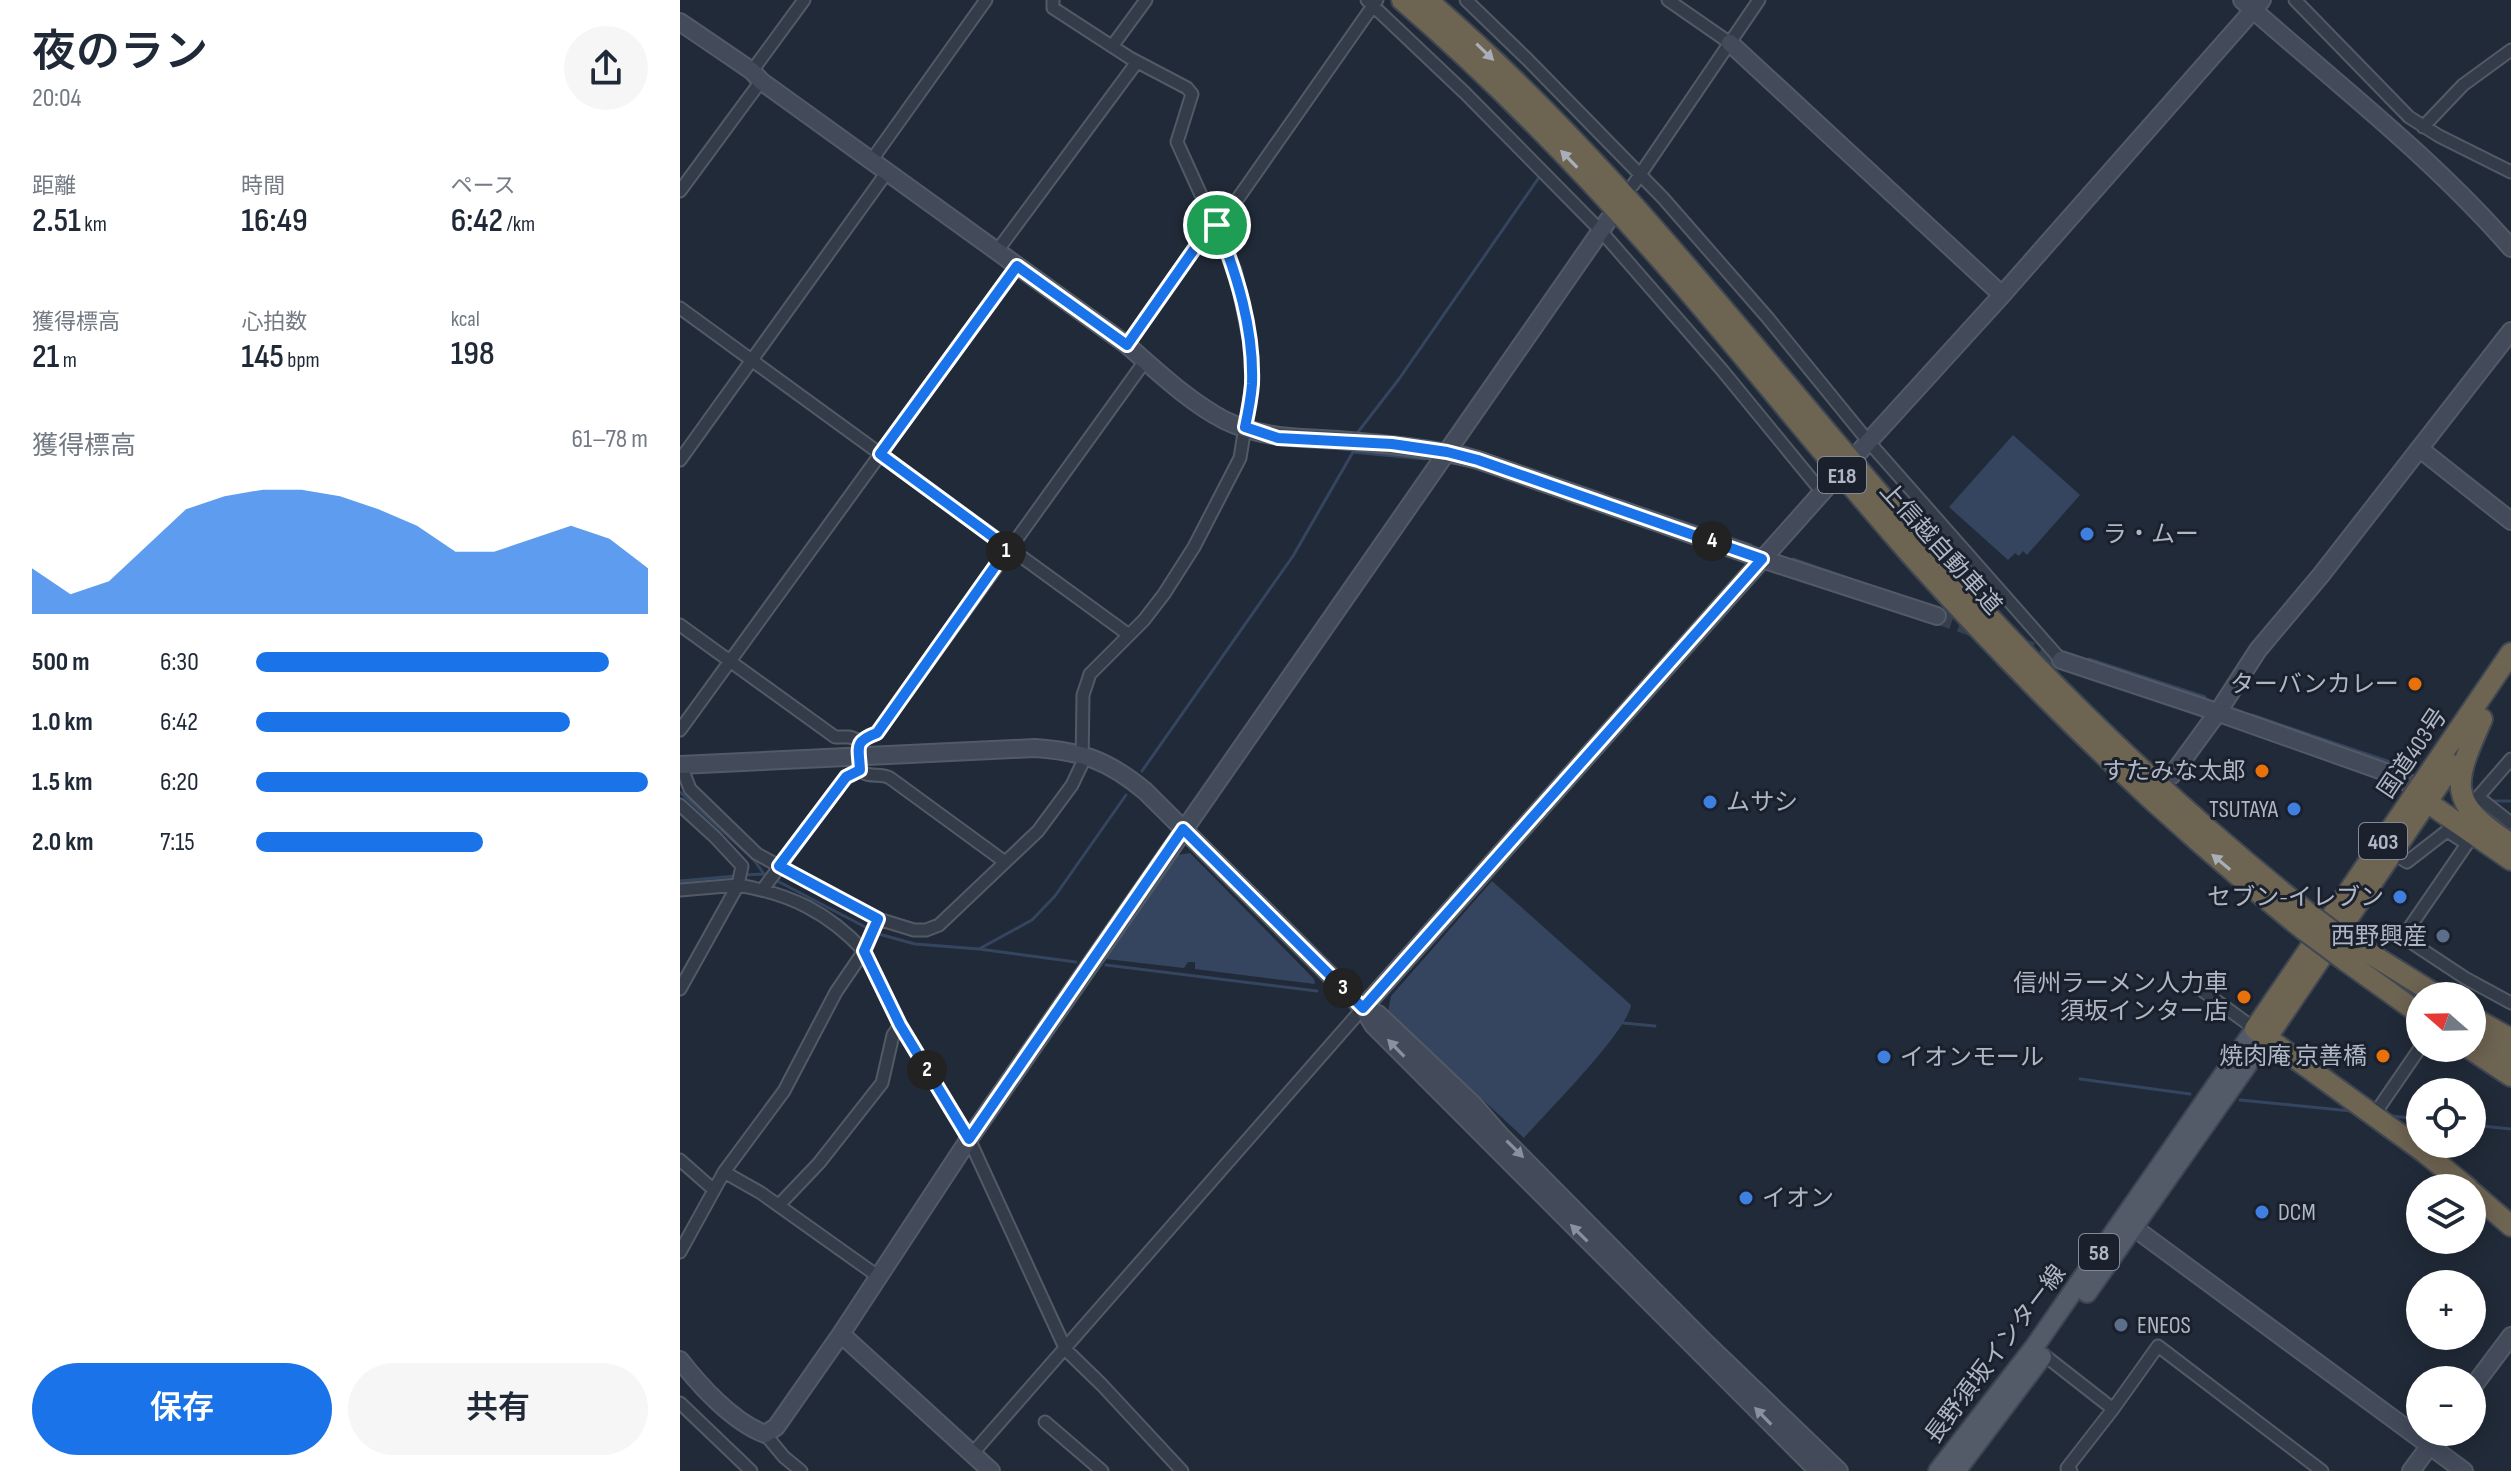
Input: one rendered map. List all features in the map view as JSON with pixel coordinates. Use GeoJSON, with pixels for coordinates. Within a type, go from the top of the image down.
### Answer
{"type":"FeatureCollection","features":[{"type":"Feature","properties":{"kind":"highway","name":"上信越自動車道"},"geometry":{"type":"LineString","coordinates":[[1402,0],[1499,89],[1602,195],[1678,279],[1911,554],[2035,689],[2160,809],[2308,922],[2406,987]]}},
{"type":"Feature","properties":{"kind":"highway","name":"上信越自動車道"},"geometry":{"type":"LineString","coordinates":[[1427,0],[1526,92],[1627,198],[1923,544],[2025,656],[2171,797],[2308,922]]}},
{"type":"Feature","properties":{"kind":"highway","name":"国道403号"},"geometry":{"type":"LineString","coordinates":[[2261,1033],[2393,853],[2511,653]]}},
{"type":"Feature","properties":{"kind":"highway","name":"国道403号"},"geometry":{"type":"LineString","coordinates":[[2261,1033],[2511,675]]}},
{"type":"Feature","properties":{"kind":"highway"},"geometry":{"type":"LineString","coordinates":[[2482,719],[2462,765],[2459,783],[2460,792],[2470,810],[2490,830]]}},
{"type":"Feature","properties":{"kind":"highway"},"geometry":{"type":"LineString","coordinates":[[2426,795],[2511,844]]}},
{"type":"Feature","properties":{"kind":"highway"},"geometry":{"type":"LineString","coordinates":[[2426,795],[2511,860]]}},
{"type":"Feature","properties":{"kind":"highway","name":"上信越自動車道"},"geometry":{"type":"LineString","coordinates":[[2353,952],[2406,1001]]}},
{"type":"Feature","properties":{"kind":"highway"},"geometry":{"type":"LineString","coordinates":[[2353,952],[2411,982]]}},
{"type":"Feature","properties":{"kind":"highway"},"geometry":{"type":"LineString","coordinates":[[2486,1025],[2511,1039]]}},
{"type":"Feature","properties":{"kind":"highway"},"geometry":{"type":"LineString","coordinates":[[2261,1033],[2450,1174]]}},
{"type":"Feature","properties":{"kind":"highway"},"geometry":{"type":"LineString","coordinates":[[2486,1041],[2511,1058]]}},
{"type":"Feature","properties":{"kind":"highway"},"geometry":{"type":"LineString","coordinates":[[2486,1060],[2511,1077]]}},
{"type":"Feature","properties":{"kind":"highway"},"geometry":{"type":"LineString","coordinates":[[2486,1204],[2511,1226]]}},
{"type":"Feature","properties":{"kind":"main road","name":"長野須坂インター線"},"geometry":{"type":"LineString","coordinates":[[1956,1471],[2044,1355],[2261,1033]]}},
{"type":"Feature","properties":{"kind":"main road","name":"長野須坂インター線"},"geometry":{"type":"LineString","coordinates":[[1938,1471],[2035,1346],[2261,1033]]}},
{"type":"Feature","properties":{"kind":"street"},"geometry":{"type":"LineString","coordinates":[[680,191],[804,0]]}},
{"type":"Feature","properties":{"kind":"street"},"geometry":{"type":"LineString","coordinates":[[871,161],[986,0]]}},
{"type":"Feature","properties":{"kind":"street"},"geometry":{"type":"LineString","coordinates":[[1053,0],[1053,8],[1137,62],[1187,88],[1192,94],[1177,142],[1235,270],[1250,344],[1252,384],[1240,458],[1194,547],[1164,594],[1094,669],[1083,689],[1082,754],[1082,764],[1072,785],[1047,820],[939,925],[914,930],[877,922],[778,868],[757,854],[690,789],[680,765],[1035,748],[1082,754],[1127,776],[1363,1008],[1373,1025],[1470,1124],[1818,1471]]}},
{"type":"Feature","properties":{"kind":"street"},"geometry":{"type":"LineString","coordinates":[[1113,45],[1146,0]]}},
{"type":"Feature","properties":{"kind":"street"},"geometry":{"type":"LineString","coordinates":[[1466,0],[1527,59],[1636,180],[1767,317],[1864,446],[2061,660],[2394,775],[2426,795]]}},
{"type":"Feature","properties":{"kind":"street"},"geometry":{"type":"LineString","coordinates":[[1668,0],[1730,43],[2002,295]]}},
{"type":"Feature","properties":{"kind":"street"},"geometry":{"type":"LineString","coordinates":[[1636,180],[1759,0]]}},
{"type":"Feature","properties":{"kind":"street"},"geometry":{"type":"LineString","coordinates":[[2295,0],[2409,117],[2511,172]]}},
{"type":"Feature","properties":{"kind":"street"},"geometry":{"type":"LineString","coordinates":[[972,1454],[1066,1350],[1167,1229],[1827,486],[1722,370],[1605,225],[1372,1],[1264,163],[1217,225],[1209,228],[1127,345]]}},
{"type":"Feature","properties":{"kind":"street"},"geometry":{"type":"LineString","coordinates":[[1864,446],[2002,295],[2252,3],[2434,167],[2511,248]]}},
{"type":"Feature","properties":{"kind":"street"},"geometry":{"type":"LineString","coordinates":[[680,22],[1127,345],[1181,391],[1224,420],[1278,438],[1347,441],[1447,452],[1492,464],[1762,559],[1937,616]]}},
{"type":"Feature","properties":{"kind":"street"},"geometry":{"type":"LineString","coordinates":[[2423,127],[2463,85],[2511,50]]}},
{"type":"Feature","properties":{"kind":"street"},"geometry":{"type":"LineString","coordinates":[[997,251],[1137,62]]}},
{"type":"Feature","properties":{"kind":"street"},"geometry":{"type":"LineString","coordinates":[[680,460],[887,172]]}},
{"type":"Feature","properties":{"kind":"street"},"geometry":{"type":"LineString","coordinates":[[765,1434],[776,1427],[841,1334],[969,1139],[1605,225]]}},
{"type":"Feature","properties":{"kind":"street"},"geometry":{"type":"LineString","coordinates":[[680,730],[1017,266]]}},
{"type":"Feature","properties":{"kind":"street"},"geometry":{"type":"LineString","coordinates":[[680,308],[1129,635]]}},
{"type":"Feature","properties":{"kind":"street"},"geometry":{"type":"LineString","coordinates":[[2172,775],[2258,650],[2321,575],[2511,331]]}},
{"type":"Feature","properties":{"kind":"street"},"geometry":{"type":"LineString","coordinates":[[764,887],[1145,361]]}},
{"type":"Feature","properties":{"kind":"street"},"geometry":{"type":"LineString","coordinates":[[2420,449],[2511,521]]}},
{"type":"Feature","properties":{"kind":"street"},"geometry":{"type":"LineString","coordinates":[[680,625],[835,737],[850,737],[868,775],[890,778],[1005,862]]}},
{"type":"Feature","properties":{"kind":"street"},"geometry":{"type":"LineString","coordinates":[[2511,759],[2478,797],[2511,823]]}},
{"type":"Feature","properties":{"kind":"street"},"geometry":{"type":"LineString","coordinates":[[680,805],[742,866],[739,879],[680,989]]}},
{"type":"Feature","properties":{"kind":"street"},"geometry":{"type":"LineString","coordinates":[[2393,853],[2407,862],[2447,831],[2467,844],[2403,937],[2462,982],[2511,1003]]}},
{"type":"Feature","properties":{"kind":"street"},"geometry":{"type":"LineString","coordinates":[[680,890],[739,879],[764,887],[828,918],[864,951],[900,1025],[969,1139],[1066,1350],[1182,1471]]}},
{"type":"Feature","properties":{"kind":"street"},"geometry":{"type":"LineString","coordinates":[[680,1252],[724,1172],[784,1091],[836,992],[864,951],[877,922]]}},
{"type":"Feature","properties":{"kind":"street"},"geometry":{"type":"LineString","coordinates":[[2203,991],[2261,1033]]}},
{"type":"Feature","properties":{"kind":"street"},"geometry":{"type":"LineString","coordinates":[[1363,1008],[1378,1014],[1474,1105],[1706,1343],[1839,1471]]}},
{"type":"Feature","properties":{"kind":"street"},"geometry":{"type":"LineString","coordinates":[[779,1205],[819,1163],[882,1083],[893,1035],[900,1025]]}},
{"type":"Feature","properties":{"kind":"street"},"geometry":{"type":"LineString","coordinates":[[2374,1115],[2410,1062]]}},
{"type":"Feature","properties":{"kind":"street"},"geometry":{"type":"LineString","coordinates":[[680,1160],[714,1190]]}},
{"type":"Feature","properties":{"kind":"street"},"geometry":{"type":"LineString","coordinates":[[724,1172],[779,1205],[879,1277]]}},
{"type":"Feature","properties":{"kind":"street"},"geometry":{"type":"LineString","coordinates":[[2133,1227],[2406,1419]]}},
{"type":"Feature","properties":{"kind":"street"},"geometry":{"type":"LineString","coordinates":[[841,1334],[991,1471]]}},
{"type":"Feature","properties":{"kind":"street"},"geometry":{"type":"LineString","coordinates":[[2486,1369],[2511,1336]]}},
{"type":"Feature","properties":{"kind":"street"},"geometry":{"type":"LineString","coordinates":[[2071,1471],[2067,1468],[2158,1346],[2322,1471]]}},
{"type":"Feature","properties":{"kind":"street"},"geometry":{"type":"LineString","coordinates":[[2044,1355],[2113,1409]]}},
{"type":"Feature","properties":{"kind":"street"},"geometry":{"type":"LineString","coordinates":[[680,1360],[713,1398],[765,1434],[784,1457],[801,1471]]}},
{"type":"Feature","properties":{"kind":"street"},"geometry":{"type":"LineString","coordinates":[[680,1403],[751,1471]]}},
{"type":"Feature","properties":{"kind":"street"},"geometry":{"type":"LineString","coordinates":[[1045,1422],[1102,1471]]}},
{"type":"Feature","properties":{"kind":"street"},"geometry":{"type":"LineString","coordinates":[[2411,1471],[2430,1446]]}},
{"type":"Feature","properties":{"kind":"street"},"geometry":{"type":"LineString","coordinates":[[2441,1446],[2464,1471]]}},
{"type":"Feature","properties":{"kind":"water"},"geometry":{"type":"Polygon","coordinates":[[[2013,435],[2080,495],[2027,555],[2023,551],[2019,556],[2015,553],[2008,560],[1949,507],[2013,435]]]}},
{"type":"Feature","properties":{"kind":"water"},"geometry":{"type":"Polygon","coordinates":[[[1190,853],[1314,979],[1315,984],[1195,969],[1195,962],[1188,962],[1184,968],[1106,959],[1178,855],[1190,853]]]}},
{"type":"Feature","properties":{"kind":"water"},"geometry":{"type":"Polygon","coordinates":[[[1492,881],[1631,1005],[1616,1034],[1524,1138],[1388,1012],[1391,996],[1492,881]]]}},
{"type":"Feature","properties":{"kind":"waterway"},"geometry":{"type":"LineString","coordinates":[[1358,432],[1399,379],[1540,176]]}},
{"type":"Feature","properties":{"kind":"waterway"},"geometry":{"type":"LineString","coordinates":[[1465,447],[1603,494]]}},
{"type":"Feature","properties":{"kind":"waterway"},"geometry":{"type":"LineString","coordinates":[[1142,771],[1293,556],[1353,452],[1425,459]]}},
{"type":"Feature","properties":{"kind":"waterway"},"geometry":{"type":"LineString","coordinates":[[1619,500],[1751,545]]}},
{"type":"Feature","properties":{"kind":"waterway"},"geometry":{"type":"LineString","coordinates":[[1793,559],[1885,591]]}},
{"type":"Feature","properties":{"kind":"waterway"},"geometry":{"type":"LineString","coordinates":[[2089,659],[2205,697]]}},
{"type":"Feature","properties":{"kind":"waterway"},"geometry":{"type":"LineString","coordinates":[[2252,715],[2411,769]]}},
{"type":"Feature","properties":{"kind":"waterway"},"geometry":{"type":"LineString","coordinates":[[680,792],[754,860],[764,874],[869,929]]}},
{"type":"Feature","properties":{"kind":"waterway"},"geometry":{"type":"LineString","coordinates":[[979,949],[1032,920],[1055,896],[1126,795]]}},
{"type":"Feature","properties":{"kind":"waterway"},"geometry":{"type":"LineString","coordinates":[[2491,801],[2511,801]]}},
{"type":"Feature","properties":{"kind":"waterway"},"geometry":{"type":"LineString","coordinates":[[743,875],[764,874]]}},
{"type":"Feature","properties":{"kind":"waterway"},"geometry":{"type":"LineString","coordinates":[[680,881],[736,876]]}},
{"type":"Feature","properties":{"kind":"waterway"},"geometry":{"type":"LineString","coordinates":[[875,933],[915,944],[1076,962]]}},
{"type":"Feature","properties":{"kind":"waterway"},"geometry":{"type":"LineString","coordinates":[[1106,965],[1317,991]]}},
{"type":"Feature","properties":{"kind":"waterway"},"geometry":{"type":"LineString","coordinates":[[1623,1023],[1655,1026]]}},
{"type":"Feature","properties":{"kind":"waterway"},"geometry":{"type":"LineString","coordinates":[[2080,1079],[2190,1094]]}},
{"type":"Feature","properties":{"kind":"waterway"},"geometry":{"type":"LineString","coordinates":[[2240,1100],[2351,1111]]}},
{"type":"Feature","properties":{"kind":"waterway"},"geometry":{"type":"LineString","coordinates":[[2392,1116],[2406,1118]]}},
{"type":"Feature","properties":{"kind":"waterway"},"geometry":{"type":"LineString","coordinates":[[2486,1126],[2511,1129]]}},
{"type":"Feature","properties":{"kind":"tunnel"},"geometry":{"type":"LineString","coordinates":[[1937,616],[1980,631]]}},
{"type":"Feature","properties":{"kind":"tunnel"},"geometry":{"type":"LineString","coordinates":[[2017,645],[2061,660]]}},
{"type":"Feature","properties":{"kind":"place","name":"ラ・ムー"},"geometry":{"type":"Point","coordinates":[2087,534]}},
{"type":"Feature","properties":{"kind":"place","name":"ターバンカレー"},"geometry":{"type":"Point","coordinates":[2415,684]}},
{"type":"Feature","properties":{"kind":"place","name":"すたみな太郎"},"geometry":{"type":"Point","coordinates":[2262,771]}},
{"type":"Feature","properties":{"kind":"place","name":"ムサシ"},"geometry":{"type":"Point","coordinates":[1710,802]}},
{"type":"Feature","properties":{"kind":"place","name":"TSUTAYA"},"geometry":{"type":"Point","coordinates":[2294,809]}},
{"type":"Feature","properties":{"kind":"place","name":"セブン-イレブン"},"geometry":{"type":"Point","coordinates":[2400,897]}},
{"type":"Feature","properties":{"kind":"place","name":"西野興産"},"geometry":{"type":"Point","coordinates":[2443,936]}},
{"type":"Feature","properties":{"kind":"place","name":"信州ラーメン人力車 須坂インター店"},"geometry":{"type":"Point","coordinates":[2244,997]}},
{"type":"Feature","properties":{"kind":"place","name":"焼肉庵 京善橋"},"geometry":{"type":"Point","coordinates":[2383,1056]}},
{"type":"Feature","properties":{"kind":"place","name":"イオンモール"},"geometry":{"type":"Point","coordinates":[1884,1057]}},
{"type":"Feature","properties":{"kind":"place","name":"イオン"},"geometry":{"type":"Point","coordinates":[1746,1198]}},
{"type":"Feature","properties":{"kind":"place","name":"DCM"},"geometry":{"type":"Point","coordinates":[2262,1212]}},
{"type":"Feature","properties":{"kind":"place","name":"ENEOS"},"geometry":{"type":"Point","coordinates":[2121,1325]}},
{"type":"Feature","properties":{"kind":"route"},"geometry":{"type":"LineString","coordinates":[[1217,225],[1235,270],[1250,344],[1252,384],[1245,427],[1278,438],[1332,439],[1447,452],[1606,503],[1762,559],[1363,1008],[1183,829],[969,1139],[900,1025],[864,951],[878,919],[779,866],[846,777],[860,770],[859,744],[862,739],[877,733],[1008,548],[880,454],[1017,266],[1127,345],[1209,228],[1217,225]]}}]}
